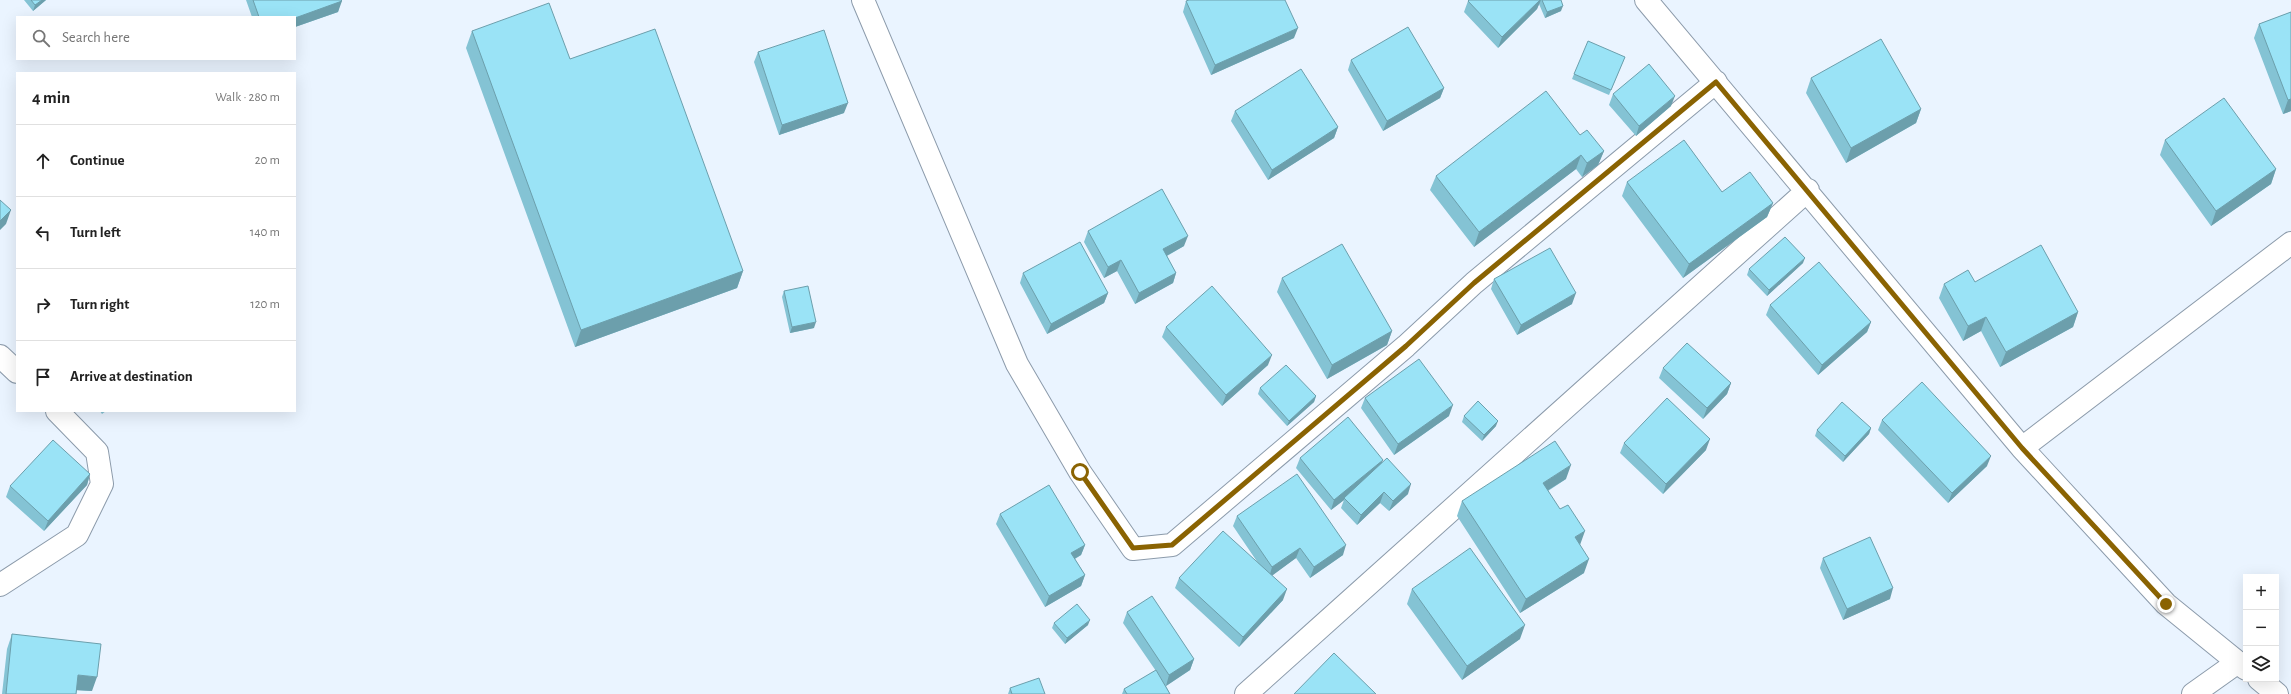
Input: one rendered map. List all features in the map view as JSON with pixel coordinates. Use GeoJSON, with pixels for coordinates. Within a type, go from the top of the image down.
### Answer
{"type":"FeatureCollection","features":[{"type":"Feature","properties":{"kind":"street"},"geometry":{"type":"LineString","coordinates":[[863,0],[1017,364],[1080,472],[1133,548],[1172,545],[1406,346],[1474,283],[1716,82]]}},
{"type":"Feature","properties":{"kind":"street"},"geometry":{"type":"LineString","coordinates":[[1646,0],[1808,190],[2022,448],[2166,604],[2242,665],[2193,694]]}},
{"type":"Feature","properties":{"kind":"street"},"geometry":{"type":"LineString","coordinates":[[1246,694],[1808,190]]}},
{"type":"Feature","properties":{"kind":"street"},"geometry":{"type":"LineString","coordinates":[[2022,448],[2291,243]]}},
{"type":"Feature","properties":{"kind":"street"},"geometry":{"type":"LineString","coordinates":[[0,356],[16,371]]}},
{"type":"Feature","properties":{"kind":"street"},"geometry":{"type":"LineString","coordinates":[[0,585],[77,535],[102,484],[97,452],[58,412]]}},
{"type":"Feature","properties":{"kind":"street"},"geometry":{"type":"LineString","coordinates":[[2263,682],[2277,694]]}},
{"type":"Feature","properties":{"kind":"building"},"geometry":{"type":"Polygon","coordinates":[[[31,0],[42,0],[35,5],[31,0]]]}},
{"type":"Feature","properties":{"kind":"building"},"geometry":{"type":"Polygon","coordinates":[[[253,0],[342,1],[296,18],[296,16],[259,16],[253,0]]]}},
{"type":"Feature","properties":{"kind":"building"},"geometry":{"type":"Polygon","coordinates":[[[1285,0],[1298,28],[1215,65],[1186,1],[1285,0]]]}},
{"type":"Feature","properties":{"kind":"building"},"geometry":{"type":"Polygon","coordinates":[[[1540,0],[1502,37],[1468,1],[1540,0]]]}},
{"type":"Feature","properties":{"kind":"building"},"geometry":{"type":"Polygon","coordinates":[[[1542,0],[1561,0],[1563,6],[1547,12],[1542,0]]]}},
{"type":"Feature","properties":{"kind":"building"},"geometry":{"type":"Polygon","coordinates":[[[549,3],[570,59],[655,29],[743,271],[581,330],[472,31],[549,3]]]}},
{"type":"Feature","properties":{"kind":"building"},"geometry":{"type":"Polygon","coordinates":[[[2291,12],[2291,99],[2288,100],[2259,24],[2291,12]]]}},
{"type":"Feature","properties":{"kind":"building"},"geometry":{"type":"Polygon","coordinates":[[[1408,27],[1444,88],[1387,121],[1351,60],[1408,27]]]}},
{"type":"Feature","properties":{"kind":"building"},"geometry":{"type":"Polygon","coordinates":[[[824,30],[848,103],[782,125],[758,52],[824,30]]]}},
{"type":"Feature","properties":{"kind":"building"},"geometry":{"type":"Polygon","coordinates":[[[1881,39],[1921,109],[1851,148],[1811,78],[1881,39]]]}},
{"type":"Feature","properties":{"kind":"building"},"geometry":{"type":"Polygon","coordinates":[[[1588,41],[1625,57],[1611,90],[1574,74],[1588,41]]]}},
{"type":"Feature","properties":{"kind":"building"},"geometry":{"type":"Polygon","coordinates":[[[1649,64],[1675,96],[1639,126],[1613,94],[1649,64]]]}},
{"type":"Feature","properties":{"kind":"building"},"geometry":{"type":"Polygon","coordinates":[[[1301,69],[1338,127],[1272,170],[1235,111],[1301,69]]]}},
{"type":"Feature","properties":{"kind":"building"},"geometry":{"type":"Polygon","coordinates":[[[1546,91],[1580,135],[1587,130],[1604,151],[1587,163],[1581,155],[1479,232],[1436,176],[1546,91]]]}},
{"type":"Feature","properties":{"kind":"building"},"geometry":{"type":"Polygon","coordinates":[[[2224,98],[2276,169],[2216,211],[2165,140],[2224,98]]]}},
{"type":"Feature","properties":{"kind":"building"},"geometry":{"type":"Polygon","coordinates":[[[1684,140],[1722,192],[1750,172],[1773,203],[1689,264],[1627,182],[1684,140]]]}},
{"type":"Feature","properties":{"kind":"building"},"geometry":{"type":"Polygon","coordinates":[[[1162,189],[1188,236],[1163,249],[1176,273],[1139,293],[1121,260],[1108,267],[1088,231],[1162,189]]]}},
{"type":"Feature","properties":{"kind":"building"},"geometry":{"type":"Polygon","coordinates":[[[0,200],[11,210],[0,221],[0,200]]]}},
{"type":"Feature","properties":{"kind":"building"},"geometry":{"type":"Polygon","coordinates":[[[1785,237],[1805,258],[1769,290],[1749,269],[1785,237]]]}},
{"type":"Feature","properties":{"kind":"building"},"geometry":{"type":"Polygon","coordinates":[[[1080,242],[1108,293],[1051,324],[1023,273],[1080,242]]]}},
{"type":"Feature","properties":{"kind":"building"},"geometry":{"type":"Polygon","coordinates":[[[1342,244],[1392,331],[1332,365],[1282,278],[1342,244]]]}},
{"type":"Feature","properties":{"kind":"building"},"geometry":{"type":"Polygon","coordinates":[[[2041,245],[2078,312],[2006,352],[1986,317],[1968,326],[1944,284],[1968,270],[1975,282],[2041,245]]]}},
{"type":"Feature","properties":{"kind":"building"},"geometry":{"type":"Polygon","coordinates":[[[1550,248],[1576,293],[1521,325],[1494,279],[1550,248]]]}},
{"type":"Feature","properties":{"kind":"building"},"geometry":{"type":"Polygon","coordinates":[[[1819,262],[1871,322],[1822,365],[1770,305],[1819,262]]]}},
{"type":"Feature","properties":{"kind":"building"},"geometry":{"type":"Polygon","coordinates":[[[808,286],[816,322],[792,327],[784,291],[808,286]]]}},
{"type":"Feature","properties":{"kind":"building"},"geometry":{"type":"Polygon","coordinates":[[[1212,286],[1272,355],[1226,395],[1166,327],[1212,286]]]}},
{"type":"Feature","properties":{"kind":"building"},"geometry":{"type":"Polygon","coordinates":[[[1687,343],[1731,383],[1707,408],[1663,368],[1687,343]]]}},
{"type":"Feature","properties":{"kind":"building"},"geometry":{"type":"Polygon","coordinates":[[[1419,359],[1453,405],[1398,444],[1365,398],[1419,359]]]}},
{"type":"Feature","properties":{"kind":"building"},"geometry":{"type":"Polygon","coordinates":[[[1286,365],[1316,396],[1289,421],[1260,388],[1286,365]]]}},
{"type":"Feature","properties":{"kind":"building"},"geometry":{"type":"Polygon","coordinates":[[[1922,382],[1991,456],[1952,493],[1882,420],[1922,382]]]}},
{"type":"Feature","properties":{"kind":"building"},"geometry":{"type":"Polygon","coordinates":[[[1667,398],[1710,439],[1666,484],[1624,443],[1667,398]]]}},
{"type":"Feature","properties":{"kind":"building"},"geometry":{"type":"Polygon","coordinates":[[[1478,401],[1498,421],[1484,435],[1464,416],[1478,401]]]}},
{"type":"Feature","properties":{"kind":"building"},"geometry":{"type":"Polygon","coordinates":[[[1842,402],[1871,428],[1845,456],[1817,430],[1842,402]]]}},
{"type":"Feature","properties":{"kind":"building"},"geometry":{"type":"Polygon","coordinates":[[[1348,417],[1383,460],[1334,500],[1300,458],[1348,417]]]}},
{"type":"Feature","properties":{"kind":"building"},"geometry":{"type":"Polygon","coordinates":[[[53,440],[90,474],[48,521],[10,486],[53,440]]]}},
{"type":"Feature","properties":{"kind":"building"},"geometry":{"type":"Polygon","coordinates":[[[1555,441],[1571,465],[1543,483],[1560,509],[1568,505],[1585,531],[1575,537],[1589,559],[1526,599],[1462,501],[1555,441]]]}},
{"type":"Feature","properties":{"kind":"building"},"geometry":{"type":"Polygon","coordinates":[[[1387,458],[1411,484],[1393,501],[1384,492],[1361,515],[1344,498],[1387,458]]]}},
{"type":"Feature","properties":{"kind":"building"},"geometry":{"type":"Polygon","coordinates":[[[1297,474],[1346,545],[1314,567],[1300,548],[1272,567],[1237,516],[1297,474]]]}},
{"type":"Feature","properties":{"kind":"building"},"geometry":{"type":"Polygon","coordinates":[[[1049,485],[1085,545],[1071,553],[1085,575],[1049,596],[1000,514],[1049,485]]]}},
{"type":"Feature","properties":{"kind":"building"},"geometry":{"type":"Polygon","coordinates":[[[1223,531],[1287,589],[1243,637],[1179,578],[1223,531]]]}},
{"type":"Feature","properties":{"kind":"building"},"geometry":{"type":"Polygon","coordinates":[[[1870,537],[1893,588],[1847,609],[1823,558],[1870,537]]]}},
{"type":"Feature","properties":{"kind":"building"},"geometry":{"type":"Polygon","coordinates":[[[1470,548],[1525,625],[1467,666],[1412,589],[1470,548]]]}},
{"type":"Feature","properties":{"kind":"building"},"geometry":{"type":"Polygon","coordinates":[[[1152,596],[1194,659],[1169,675],[1127,612],[1152,596]]]}},
{"type":"Feature","properties":{"kind":"building"},"geometry":{"type":"Polygon","coordinates":[[[1077,604],[1090,620],[1067,638],[1054,623],[1077,604]]]}},
{"type":"Feature","properties":{"kind":"building"},"geometry":{"type":"Polygon","coordinates":[[[12,634],[101,644],[97,677],[78,675],[76,694],[6,694],[12,634]]]}},
{"type":"Feature","properties":{"kind":"building"},"geometry":{"type":"Polygon","coordinates":[[[1334,653],[1376,694],[1294,694],[1334,653]]]}},
{"type":"Feature","properties":{"kind":"building"},"geometry":{"type":"Polygon","coordinates":[[[1156,670],[1170,694],[1127,694],[1124,689],[1156,670]]]}},
{"type":"Feature","properties":{"kind":"building"},"geometry":{"type":"Polygon","coordinates":[[[1039,678],[1045,694],[1012,694],[1010,688],[1039,678]]]}},
{"type":"Feature","properties":{"kind":"route"},"geometry":{"type":"LineString","coordinates":[[1080,472],[1133,548],[1172,545],[1406,346],[1474,283],[1716,82],[1808,190],[2022,448],[2166,604]]}}]}
